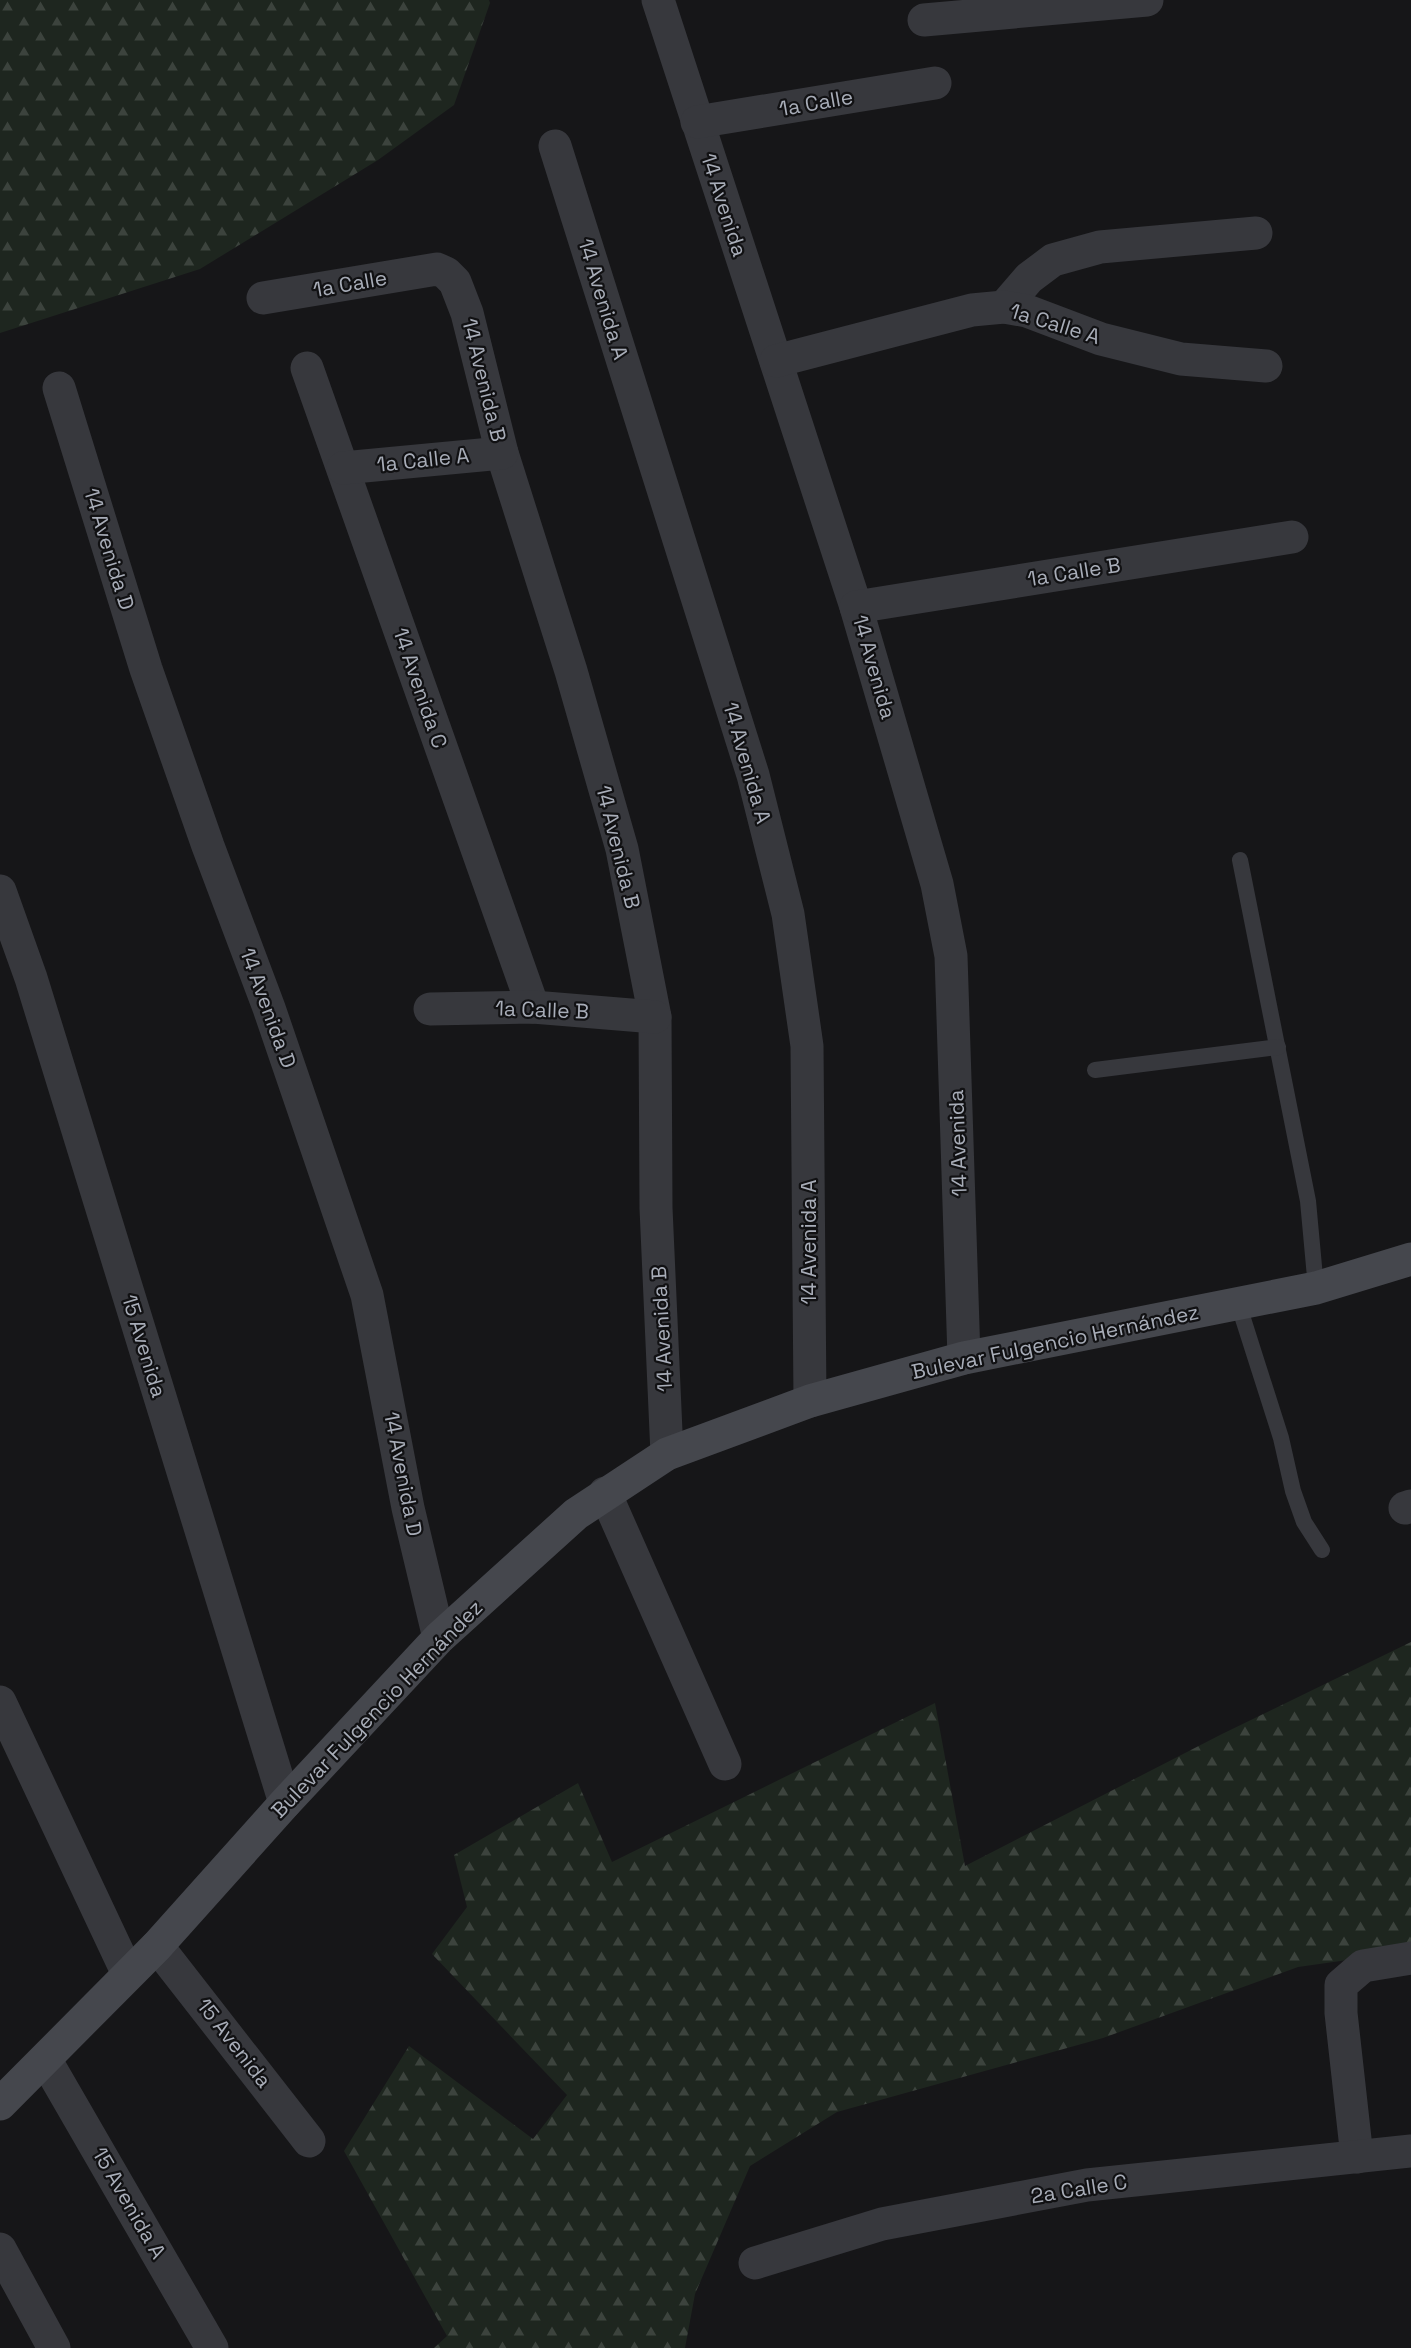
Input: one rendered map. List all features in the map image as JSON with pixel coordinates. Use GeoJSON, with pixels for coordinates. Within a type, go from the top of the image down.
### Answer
{"type":"FeatureCollection","features":[{"type":"Feature","properties":{"kind":"street","name":"14 Avenida"},"geometry":{"type":"LineString","coordinates":[[658,0],[856,607],[937,884],[951,956],[964,1358]]}},
{"type":"Feature","properties":{"kind":"street"},"geometry":{"type":"LineString","coordinates":[[924,20],[1147,0]]}},
{"type":"Feature","properties":{"kind":"street","name":"1a Calle"},"geometry":{"type":"LineString","coordinates":[[696,122],[935,83]]}},
{"type":"Feature","properties":{"kind":"street","name":"14 Avenida A"},"geometry":{"type":"LineString","coordinates":[[555,146],[753,775],[788,914],[807,1046],[810,1401]]}},
{"type":"Feature","properties":{"kind":"street"},"geometry":{"type":"LineString","coordinates":[[1004,307],[1029,278],[1053,260],[1100,247],[1256,232]]}},
{"type":"Feature","properties":{"kind":"street","name":"1a Calle"},"geometry":{"type":"LineString","coordinates":[[263,298],[437,269]]}},
{"type":"Feature","properties":{"kind":"street","name":"14 Avenida B"},"geometry":{"type":"LineString","coordinates":[[437,269],[446,273],[455,282],[467,313],[502,453],[571,670],[622,849],[655,1017],[656,1208],[667,1454]]}},
{"type":"Feature","properties":{"kind":"street","name":"1a Calle A"},"geometry":{"type":"LineString","coordinates":[[776,361],[972,310],[1004,307],[1027,311],[1101,339],[1181,360],[1266,366]]}},
{"type":"Feature","properties":{"kind":"street","name":"14 Avenida C"},"geometry":{"type":"LineString","coordinates":[[307,368],[533,1007]]}},
{"type":"Feature","properties":{"kind":"street","name":"14 Avenida D"},"geometry":{"type":"LineString","coordinates":[[59,388],[146,669],[208,846],[269,1008],[366,1295],[408,1508],[439,1638]]}},
{"type":"Feature","properties":{"kind":"street","name":"1a Calle A"},"geometry":{"type":"LineString","coordinates":[[343,468],[502,453]]}},
{"type":"Feature","properties":{"kind":"street","name":"1a Calle B"},"geometry":{"type":"LineString","coordinates":[[856,607],[1292,537]]}},
{"type":"Feature","properties":{"kind":"street","name":"15 Avenida"},"geometry":{"type":"LineString","coordinates":[[0,891],[31,978],[285,1803]]}},
{"type":"Feature","properties":{"kind":"street","name":"1a Calle B"},"geometry":{"type":"LineString","coordinates":[[430,1009],[533,1007],[655,1017]]}},
{"type":"Feature","properties":{"kind":"street","name":"Bulevar Fulgencio Hernández"},"geometry":{"type":"LineString","coordinates":[[0,2104],[157,1946],[285,1803],[439,1638],[576,1514],[667,1454],[810,1401],[964,1358],[1316,1288],[1411,1259]]}},
{"type":"Feature","properties":{"kind":"street"},"geometry":{"type":"LineString","coordinates":[[605,1493],[725,1764]]}},
{"type":"Feature","properties":{"kind":"street"},"geometry":{"type":"LineString","coordinates":[[0,1702],[128,1974]]}},
{"type":"Feature","properties":{"kind":"street","name":"15 Avenida"},"geometry":{"type":"LineString","coordinates":[[157,1946],[309,2141]]}},
{"type":"Feature","properties":{"kind":"street"},"geometry":{"type":"LineString","coordinates":[[1357,2157],[1341,2013],[1341,1985],[1363,1966],[1411,1958]]}},
{"type":"Feature","properties":{"kind":"street","name":"15 Avenida A"},"geometry":{"type":"LineString","coordinates":[[45,2059],[212,2348]]}},
{"type":"Feature","properties":{"kind":"street","name":"2a Calle C"},"geometry":{"type":"LineString","coordinates":[[755,2264],[882,2224],[1087,2185],[1411,2151]]}},
{"type":"Feature","properties":{"kind":"street"},"geometry":{"type":"LineString","coordinates":[[0,2249],[54,2348]]}},
{"type":"Feature","properties":{"kind":"lane"},"geometry":{"type":"LineString","coordinates":[[1240,860],[1308,1201],[1316,1288]]}},
{"type":"Feature","properties":{"kind":"lane"},"geometry":{"type":"LineString","coordinates":[[1095,1070],[1278,1047]]}},
{"type":"Feature","properties":{"kind":"lane"},"geometry":{"type":"LineString","coordinates":[[1238,1303],[1281,1438],[1293,1491],[1304,1522],[1322,1550]]}},
{"type":"Feature","properties":{"kind":"green space"},"geometry":{"type":"Polygon","coordinates":[[[0,0],[489,0],[490,3],[454,105],[378,160],[200,269],[0,333],[0,0]]]}},
{"type":"Feature","properties":{"kind":"green space"},"geometry":{"type":"Polygon","coordinates":[[[1411,1642],[1411,1951],[1298,1967],[1103,2038],[837,2112],[750,2166],[695,2294],[685,2348],[434,2348],[447,2336],[344,2151],[409,2046],[533,2139],[567,2095],[432,1954],[467,1907],[454,1855],[578,1783],[612,1862],[935,1703],[965,1866],[1222,1734],[1411,1642]]]}}]}
